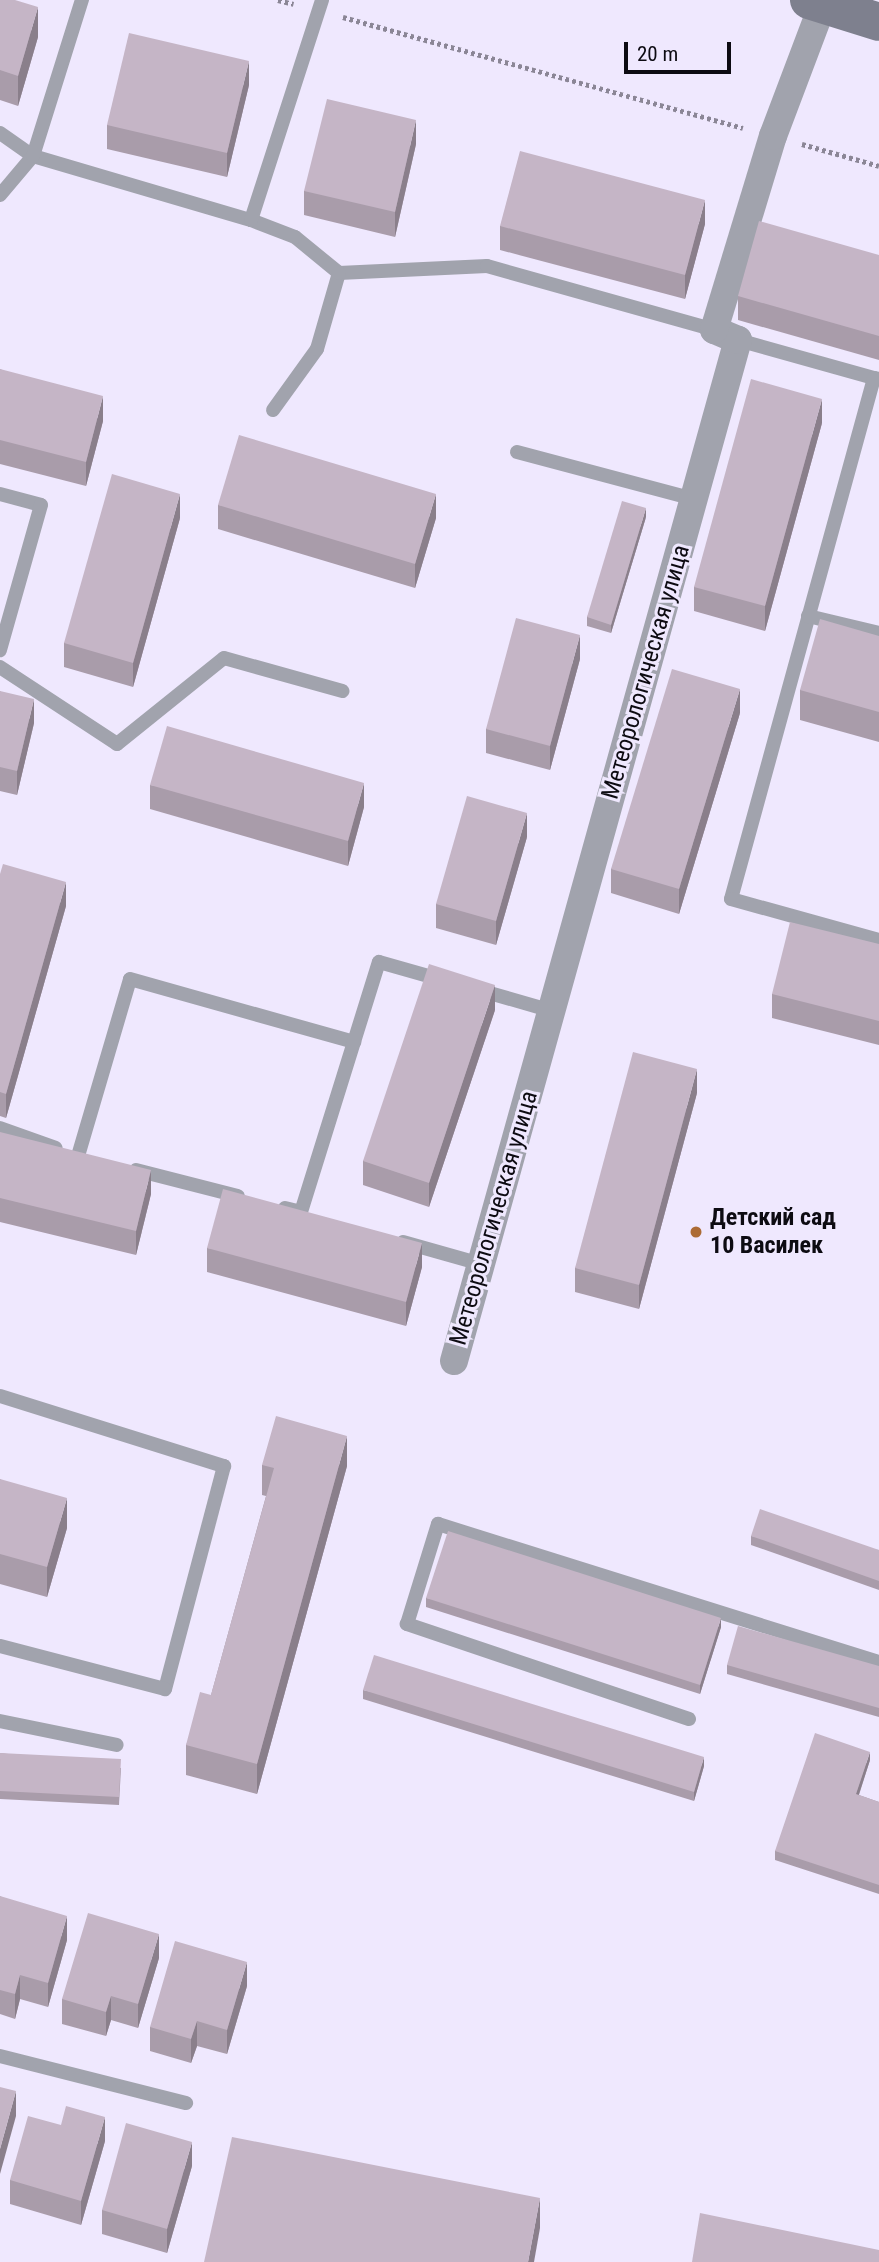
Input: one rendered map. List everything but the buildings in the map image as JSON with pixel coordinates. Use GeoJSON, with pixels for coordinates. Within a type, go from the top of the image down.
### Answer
{"type":"FeatureCollection","features":[{"type":"Feature","properties":{"kind":"main road"},"geometry":{"type":"LineString","coordinates":[[816,2],[879,22]]}},
{"type":"Feature","properties":{"kind":"street","name":"Метеорологическая улица"},"geometry":{"type":"LineString","coordinates":[[454,1361],[694,499],[726,335],[773,136],[816,2]]}},
{"type":"Feature","properties":{"kind":"lane"},"geometry":{"type":"LineString","coordinates":[[0,195],[33,156],[82,0]]}},
{"type":"Feature","properties":{"kind":"lane"},"geometry":{"type":"LineString","coordinates":[[251,220],[320,5]]}},
{"type":"Feature","properties":{"kind":"lane"},"geometry":{"type":"LineString","coordinates":[[0,133],[33,156],[251,220],[295,237],[339,273],[487,266],[876,378],[731,899],[879,940]]}},
{"type":"Feature","properties":{"kind":"lane"},"geometry":{"type":"LineString","coordinates":[[273,410],[317,349],[339,273]]}},
{"type":"Feature","properties":{"kind":"lane"},"geometry":{"type":"LineString","coordinates":[[517,452],[694,499]]}},
{"type":"Feature","properties":{"kind":"lane"},"geometry":{"type":"LineString","coordinates":[[0,494],[41,505],[0,650]]}},
{"type":"Feature","properties":{"kind":"lane"},"geometry":{"type":"LineString","coordinates":[[808,616],[879,633]]}},
{"type":"Feature","properties":{"kind":"lane"},"geometry":{"type":"LineString","coordinates":[[0,667],[117,744],[224,658],[342,691]]}},
{"type":"Feature","properties":{"kind":"lane"},"geometry":{"type":"LineString","coordinates":[[275,1205],[307,1214],[379,962],[552,1011]]}},
{"type":"Feature","properties":{"kind":"lane"},"geometry":{"type":"LineString","coordinates":[[0,1128],[85,1158],[130,979],[354,1042]]}},
{"type":"Feature","properties":{"kind":"lane"},"geometry":{"type":"LineString","coordinates":[[117,1166],[248,1199]]}},
{"type":"Feature","properties":{"kind":"lane"},"geometry":{"type":"LineString","coordinates":[[391,1238],[481,1264]]}},
{"type":"Feature","properties":{"kind":"lane"},"geometry":{"type":"LineString","coordinates":[[0,1396],[224,1466],[165,1689],[0,1646]]}},
{"type":"Feature","properties":{"kind":"lane"},"geometry":{"type":"LineString","coordinates":[[689,1719],[407,1624],[438,1524],[879,1662]]}},
{"type":"Feature","properties":{"kind":"lane"},"geometry":{"type":"LineString","coordinates":[[0,1721],[117,1745]]}},
{"type":"Feature","properties":{"kind":"lane"},"geometry":{"type":"LineString","coordinates":[[0,2056],[186,2103]]}},
{"type":"Feature","properties":{"kind":"path"},"geometry":{"type":"LineString","coordinates":[[278,0],[320,5],[879,166]]}},
{"type":"Feature","properties":{"kind":"place","name":"Детский сад 10 Василек"},"geometry":{"type":"Point","coordinates":[696,1232]}}]}
